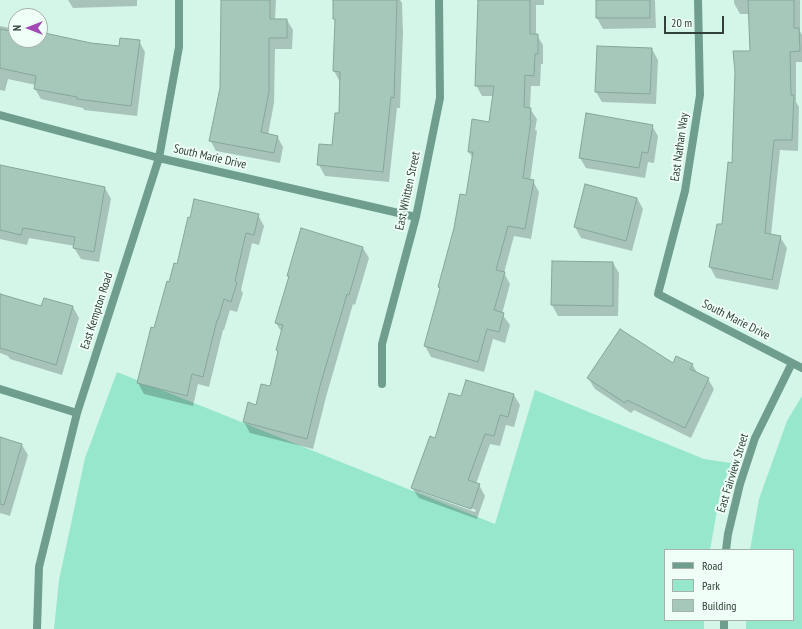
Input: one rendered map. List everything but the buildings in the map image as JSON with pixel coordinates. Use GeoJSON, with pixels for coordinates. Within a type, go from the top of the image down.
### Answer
{"type":"FeatureCollection","features":[{"type":"Feature","properties":{"kind":"street","name":"East Kempton Road"},"geometry":{"type":"LineString","coordinates":[[37,629],[39,567],[77,413],[158,158],[180,47],[179,0]]}},
{"type":"Feature","properties":{"kind":"street","name":"East Whitten Street"},"geometry":{"type":"LineString","coordinates":[[382,384],[382,344],[416,217],[440,98],[439,0]]}},
{"type":"Feature","properties":{"kind":"street","name":"East Nathan Way"},"geometry":{"type":"LineString","coordinates":[[658,294],[685,191],[700,95],[698,0]]}},
{"type":"Feature","properties":{"kind":"street","name":"South Marie Drive"},"geometry":{"type":"LineString","coordinates":[[0,115],[158,158],[416,217]]}},
{"type":"Feature","properties":{"kind":"street","name":"South Marie Drive"},"geometry":{"type":"LineString","coordinates":[[658,294],[802,368]]}},
{"type":"Feature","properties":{"kind":"street","name":"East Fairview Street"},"geometry":{"type":"LineString","coordinates":[[726,549],[728,534],[740,484],[754,438],[792,363]]}},
{"type":"Feature","properties":{"kind":"street"},"geometry":{"type":"LineString","coordinates":[[0,389],[77,413]]}},
{"type":"Feature","properties":{"kind":"green space"},"geometry":{"type":"Polygon","coordinates":[[[117,372],[495,524],[535,390],[704,459],[731,463],[719,499],[710,549],[664,549],[664,621],[704,621],[704,629],[54,629],[59,580],[85,458],[117,372]]]}},
{"type":"Feature","properties":{"kind":"green space"},"geometry":{"type":"Polygon","coordinates":[[[802,396],[802,629],[746,629],[746,621],[794,621],[794,549],[750,549],[759,499],[787,421],[802,396]]]}}]}
